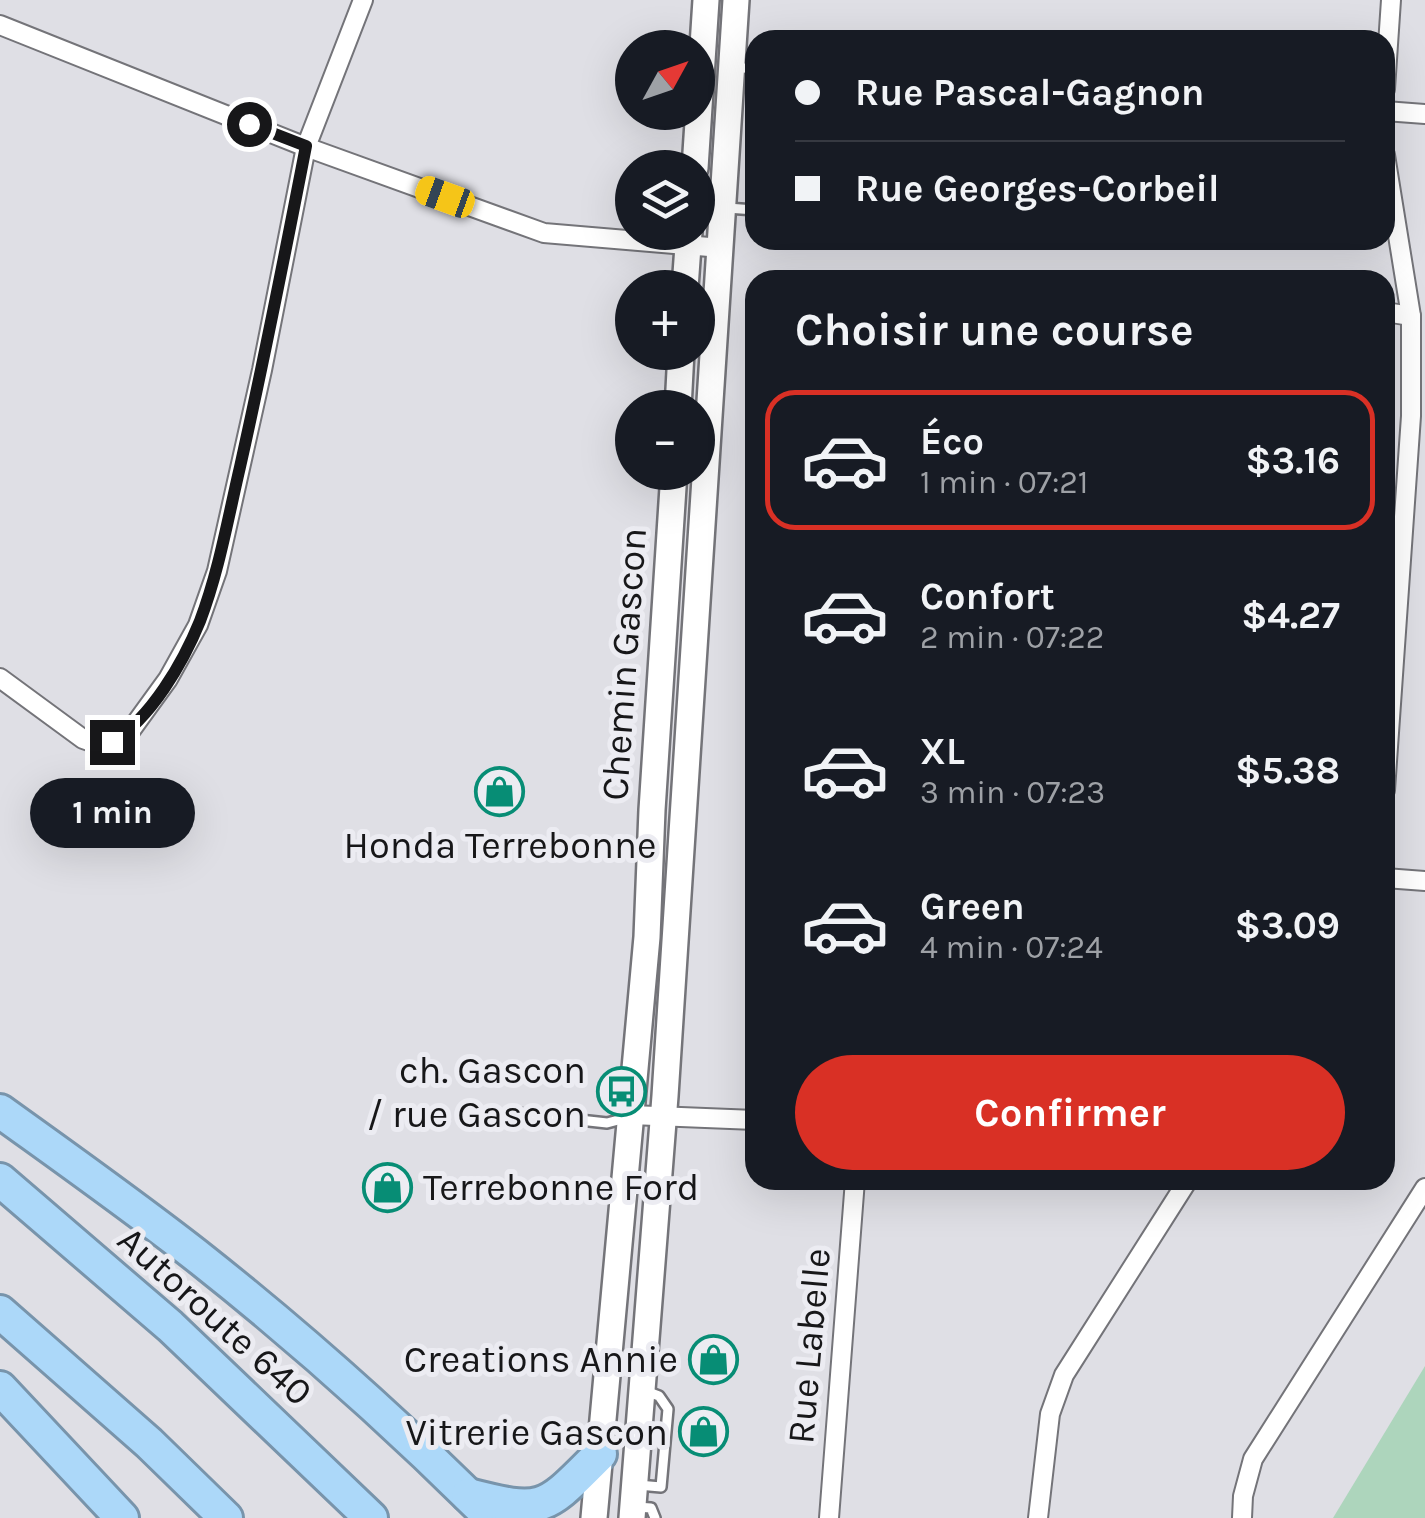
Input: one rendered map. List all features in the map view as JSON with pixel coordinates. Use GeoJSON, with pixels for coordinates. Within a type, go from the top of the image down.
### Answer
{"type":"FeatureCollection","features":[{"type":"Feature","properties":{"kind":"highway"},"geometry":{"type":"LineString","coordinates":[[0,1111],[255,1303],[356,1389],[480,1506],[520,1508],[542,1504],[565,1489],[600,1454]]}},
{"type":"Feature","properties":{"kind":"highway","name":"Autoroute 640"},"geometry":{"type":"LineString","coordinates":[[0,1180],[170,1326],[371,1518]]}},
{"type":"Feature","properties":{"kind":"highway"},"geometry":{"type":"LineString","coordinates":[[0,1312],[226,1518]]}},
{"type":"Feature","properties":{"kind":"highway"},"geometry":{"type":"LineString","coordinates":[[0,1388],[122,1518]]}},
{"type":"Feature","properties":{"kind":"main road"},"geometry":{"type":"LineString","coordinates":[[696,150],[706,0]]}},
{"type":"Feature","properties":{"kind":"main road","name":"Chemin Gascon"},"geometry":{"type":"LineString","coordinates":[[639,1507],[642,1390],[720,248],[743,68],[736,0]]}},
{"type":"Feature","properties":{"kind":"main road","name":"Chemin Gascon"},"geometry":{"type":"LineString","coordinates":[[594,1518],[647,937],[673,490]]}},
{"type":"Feature","properties":{"kind":"street"},"geometry":{"type":"LineString","coordinates":[[0,678],[83,739],[100,745],[131,730],[168,679],[198,624],[217,571],[306,146],[363,0]]}},
{"type":"Feature","properties":{"kind":"street"},"geometry":{"type":"LineString","coordinates":[[1389,30],[1391,0]]}},
{"type":"Feature","properties":{"kind":"street"},"geometry":{"type":"LineString","coordinates":[[0,24],[306,146],[544,233],[615,235]]}},
{"type":"Feature","properties":{"kind":"street"},"geometry":{"type":"LineString","coordinates":[[1395,112],[1425,114]]}},
{"type":"Feature","properties":{"kind":"street"},"geometry":{"type":"LineString","coordinates":[[1395,217],[1411,316],[1411,416],[1395,595]]}},
{"type":"Feature","properties":{"kind":"street"},"geometry":{"type":"LineString","coordinates":[[715,246],[720,248]]}},
{"type":"Feature","properties":{"kind":"street"},"geometry":{"type":"LineString","coordinates":[[1395,314],[1411,316]]}},
{"type":"Feature","properties":{"kind":"street"},"geometry":{"type":"LineString","coordinates":[[1395,879],[1425,881]]}},
{"type":"Feature","properties":{"kind":"street"},"geometry":{"type":"LineString","coordinates":[[632,1115],[745,1120]]}},
{"type":"Feature","properties":{"kind":"street"},"geometry":{"type":"LineString","coordinates":[[1242,1518],[1253,1458],[1425,1188]]}},
{"type":"Feature","properties":{"kind":"street","name":"Rue Labelle"},"geometry":{"type":"LineString","coordinates":[[829,1518],[855,1190]]}},
{"type":"Feature","properties":{"kind":"street"},"geometry":{"type":"LineString","coordinates":[[1038,1518],[1050,1414],[1064,1375],[1182,1190]]}},
{"type":"Feature","properties":{"kind":"lane"},"geometry":{"type":"LineString","coordinates":[[724,208],[745,209]]}},
{"type":"Feature","properties":{"kind":"lane"},"geometry":{"type":"LineString","coordinates":[[516,1113],[607,1124],[632,1115]]}},
{"type":"Feature","properties":{"kind":"green space"},"geometry":{"type":"Polygon","coordinates":[[[1425,1366],[1425,1518],[1333,1518],[1425,1366]]]}},
{"type":"Feature","properties":{"kind":"place","name":"Honda Terrebonne"},"geometry":{"type":"Point","coordinates":[500,791]}},
{"type":"Feature","properties":{"kind":"place","name":"ch. Gascon / rue Gascon"},"geometry":{"type":"Point","coordinates":[621,1092]}},
{"type":"Feature","properties":{"kind":"place","name":"Terrebonne Ford"},"geometry":{"type":"Point","coordinates":[388,1187]}},
{"type":"Feature","properties":{"kind":"place","name":"Creations Annie"},"geometry":{"type":"Point","coordinates":[713,1359]}},
{"type":"Feature","properties":{"kind":"place","name":"Vitrerie Gascon"},"geometry":{"type":"Point","coordinates":[703,1432]}},
{"type":"Feature","properties":{"kind":"route"},"geometry":{"type":"LineString","coordinates":[[112,742],[131,730],[168,679],[198,624],[217,571],[262,370],[306,146],[249,124]]}}]}
